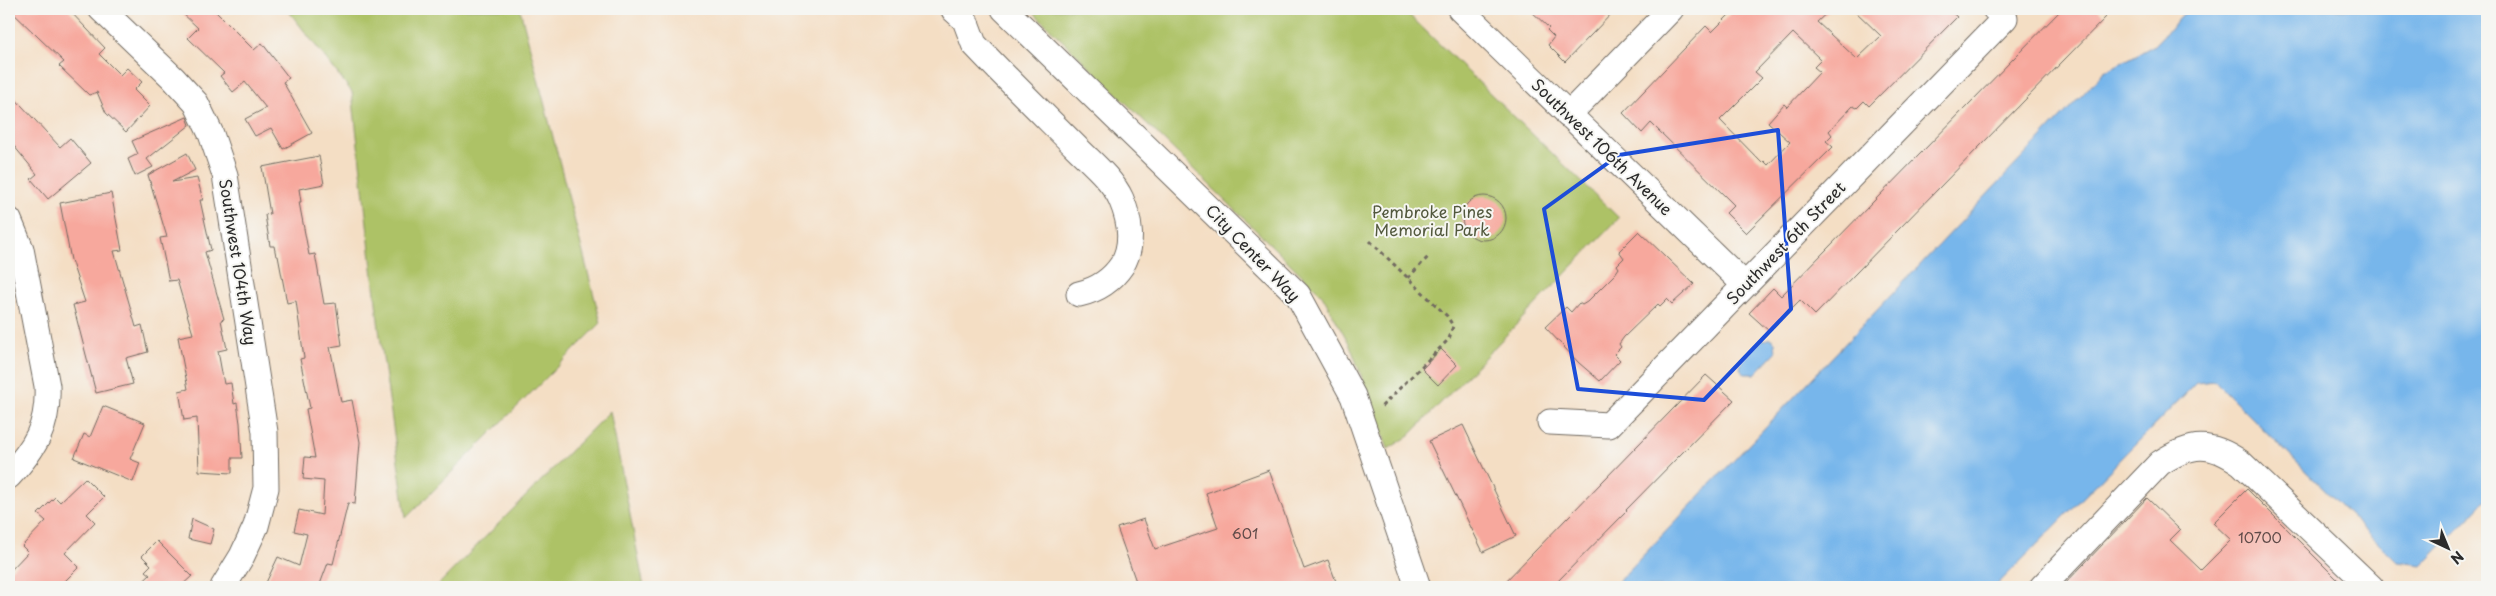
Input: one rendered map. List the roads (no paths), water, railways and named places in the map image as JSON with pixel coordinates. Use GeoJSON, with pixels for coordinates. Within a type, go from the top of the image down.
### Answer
{"type":"FeatureCollection","features":[{"type":"Feature","properties":{"kind":"street","name":"Southwest 104th Way"},"geometry":{"type":"LineString","coordinates":[[101,9],[173,78],[196,103],[211,134],[225,175],[265,432],[266,488],[256,526],[242,556],[223,587]]}},
{"type":"Feature","properties":{"kind":"street","name":"City Center Way"},"geometry":{"type":"LineString","coordinates":[[1004,9],[1298,295],[1353,396],[1418,587]]}},
{"type":"Feature","properties":{"kind":"street","name":"Southwest 106th Avenue"},"geometry":{"type":"LineString","coordinates":[[1460,9],[1744,285]]}},
{"type":"Feature","properties":{"kind":"street"},"geometry":{"type":"LineString","coordinates":[[1568,115],[1671,9]]}},
{"type":"Feature","properties":{"kind":"street"},"geometry":{"type":"LineString","coordinates":[[954,10],[964,20],[974,44],[1094,166],[1120,198],[1129,225],[1130,244],[1126,258],[1112,278],[1094,290],[1079,294]]}},
{"type":"Feature","properties":{"kind":"street","name":"Southwest 6th Street"},"geometry":{"type":"LineString","coordinates":[[1550,422],[1609,425],[2000,14]]}},
{"type":"Feature","properties":{"kind":"street"},"geometry":{"type":"LineString","coordinates":[[9,220],[21,249],[47,386],[48,401],[42,430],[36,442],[28,455],[9,476]]}},
{"type":"Feature","properties":{"kind":"street"},"geometry":{"type":"LineString","coordinates":[[2042,587],[2160,464],[2178,452],[2210,447],[2224,450],[2241,462],[2371,587]]}},
{"type":"Feature","properties":{"kind":"water"},"geometry":{"type":"Polygon","coordinates":[[[2189,9],[2487,9],[2487,499],[2423,565],[2397,562],[2215,381],[2196,383],[1995,587],[1613,587],[2104,72],[2153,46],[2189,9]]]}},
{"type":"Feature","properties":{"kind":"water"},"geometry":{"type":"Polygon","coordinates":[[[1770,338],[1775,342],[1776,352],[1755,374],[1744,374],[1740,368],[1742,361],[1763,339],[1770,338]]]}},
{"type":"Feature","properties":{"kind":"park label","name":"Pembroke Pines Memorial Park"},"geometry":{"type":"Point","coordinates":[1432,221]}}]}
